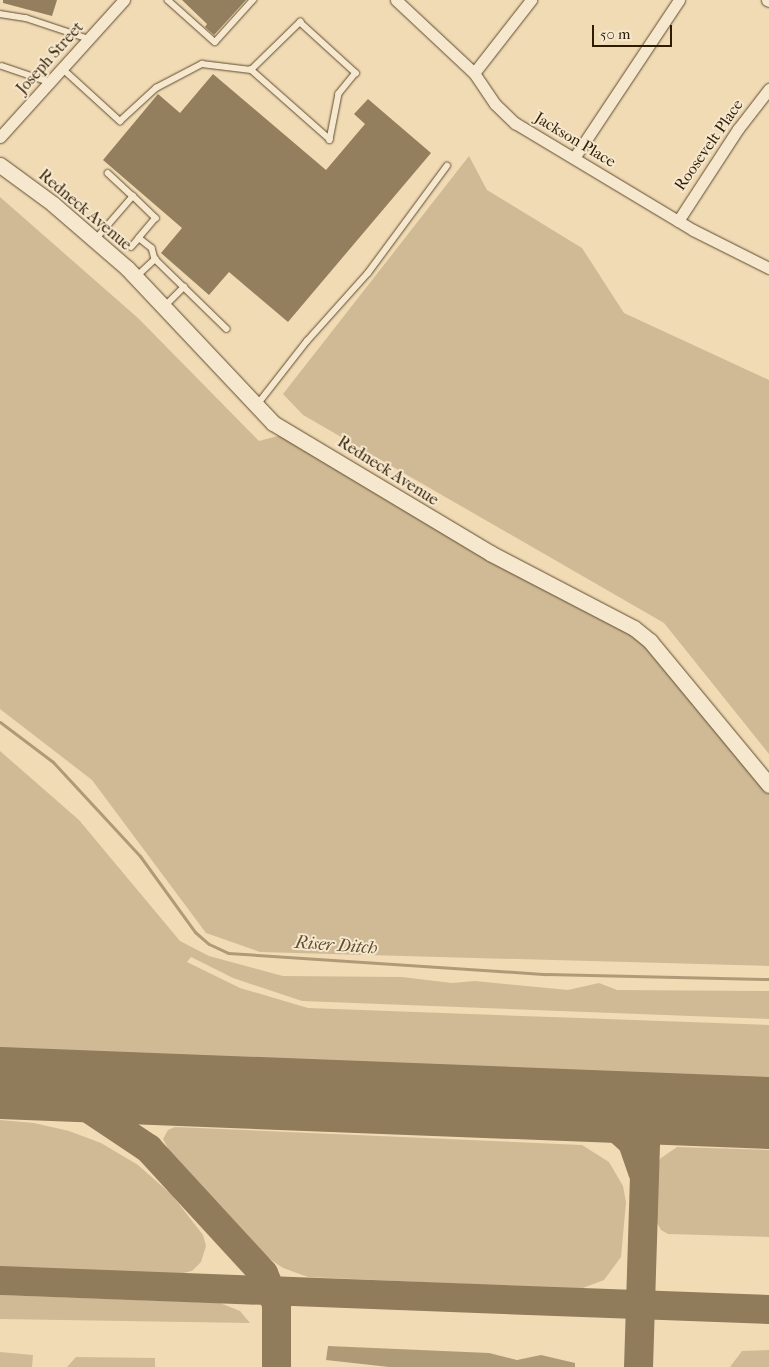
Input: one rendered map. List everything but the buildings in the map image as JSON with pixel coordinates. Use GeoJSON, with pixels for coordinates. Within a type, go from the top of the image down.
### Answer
{"type":"FeatureCollection","features":[{"type":"Feature","properties":{"kind":"street","name":"Joseph Street"},"geometry":{"type":"LineString","coordinates":[[0,138],[124,0]]}},
{"type":"Feature","properties":{"kind":"street","name":"Jackson Place"},"geometry":{"type":"LineString","coordinates":[[396,0],[474,73],[503,114],[678,220],[769,268]]}},
{"type":"Feature","properties":{"kind":"street"},"geometry":{"type":"LineString","coordinates":[[474,73],[531,0]]}},
{"type":"Feature","properties":{"kind":"street"},"geometry":{"type":"LineString","coordinates":[[574,158],[679,0]]}},
{"type":"Feature","properties":{"kind":"street","name":"Roosevelt Place"},"geometry":{"type":"LineString","coordinates":[[678,220],[738,129],[769,89]]}},
{"type":"Feature","properties":{"kind":"street","name":"Redneck Avenue"},"geometry":{"type":"LineString","coordinates":[[0,164],[95,240],[136,277],[256,406],[289,433],[352,468],[430,518],[634,628],[662,653],[769,785]]}},
{"type":"Feature","properties":{"kind":"lane"},"geometry":{"type":"LineString","coordinates":[[168,0],[215,42],[253,0]]}},
{"type":"Feature","properties":{"kind":"lane"},"geometry":{"type":"LineString","coordinates":[[0,14],[26,18],[89,39]]}},
{"type":"Feature","properties":{"kind":"lane"},"geometry":{"type":"LineString","coordinates":[[62,68],[119,122],[156,88],[202,64],[251,70],[330,140],[339,94],[355,71],[299,21],[251,70]]}},
{"type":"Feature","properties":{"kind":"lane"},"geometry":{"type":"LineString","coordinates":[[2,66],[49,82]]}},
{"type":"Feature","properties":{"kind":"lane"},"geometry":{"type":"LineString","coordinates":[[256,406],[307,341],[368,273],[447,166]]}},
{"type":"Feature","properties":{"kind":"lane"},"geometry":{"type":"LineString","coordinates":[[108,173],[156,218],[131,247]]}},
{"type":"Feature","properties":{"kind":"lane"},"geometry":{"type":"LineString","coordinates":[[95,240],[132,196]]}},
{"type":"Feature","properties":{"kind":"lane"},"geometry":{"type":"LineString","coordinates":[[139,238],[152,248],[155,259],[227,329]]}},
{"type":"Feature","properties":{"kind":"lane"},"geometry":{"type":"LineString","coordinates":[[136,277],[155,259]]}},
{"type":"Feature","properties":{"kind":"lane"},"geometry":{"type":"LineString","coordinates":[[165,306],[184,287]]}},
{"type":"Feature","properties":{"kind":"shaded area"},"geometry":{"type":"Polygon","coordinates":[[[469,156],[487,190],[582,248],[624,313],[769,380],[769,754],[664,623],[303,415],[283,394],[469,156]]]}},
{"type":"Feature","properties":{"kind":"shaded area"},"geometry":{"type":"Polygon","coordinates":[[[0,197],[138,318],[259,441],[289,433],[634,628],[769,787],[769,966],[260,952],[206,933],[92,780],[0,709],[0,197]]]}},
{"type":"Feature","properties":{"kind":"shaded area"},"geometry":{"type":"Polygon","coordinates":[[[0,751],[79,820],[180,941],[209,956],[283,976],[402,977],[452,983],[475,981],[568,990],[599,983],[617,990],[769,991],[769,1019],[302,1001],[233,978],[191,957],[187,962],[240,988],[308,1008],[769,1025],[769,1079],[0,1049],[0,751]]]}},
{"type":"Feature","properties":{"kind":"shaded area"},"geometry":{"type":"Polygon","coordinates":[[[0,1120],[34,1123],[69,1131],[101,1143],[138,1165],[172,1195],[203,1235],[206,1246],[201,1262],[192,1271],[174,1275],[0,1267],[0,1120]]]}},
{"type":"Feature","properties":{"kind":"shaded area"},"geometry":{"type":"Polygon","coordinates":[[[175,1127],[582,1145],[609,1162],[623,1186],[626,1202],[621,1257],[604,1280],[580,1289],[308,1277],[283,1268],[264,1255],[171,1154],[163,1139],[168,1130],[175,1127]]]}},
{"type":"Feature","properties":{"kind":"shaded area"},"geometry":{"type":"Polygon","coordinates":[[[677,1147],[769,1150],[769,1237],[668,1234],[661,1230],[655,1219],[656,1166],[661,1158],[677,1147]]]}},
{"type":"Feature","properties":{"kind":"shaded area"},"geometry":{"type":"Polygon","coordinates":[[[0,1295],[220,1303],[240,1311],[250,1323],[0,1319],[0,1295]]]}},
{"type":"Feature","properties":{"kind":"shaded area"},"geometry":{"type":"Polygon","coordinates":[[[328,1346],[489,1353],[517,1360],[541,1355],[575,1363],[575,1367],[389,1367],[326,1360],[328,1346]]]}},
{"type":"Feature","properties":{"kind":"shaded area"},"geometry":{"type":"Polygon","coordinates":[[[769,1350],[769,1367],[730,1367],[742,1351],[769,1350]]]}},
{"type":"Feature","properties":{"kind":"shaded area"},"geometry":{"type":"Polygon","coordinates":[[[0,1352],[33,1355],[32,1367],[0,1367],[0,1352]]]}},
{"type":"Feature","properties":{"kind":"shaded area"},"geometry":{"type":"Polygon","coordinates":[[[76,1357],[155,1358],[155,1367],[67,1367],[76,1357]]]}},
{"type":"Feature","properties":{"kind":"waterway","name":"Riser Ditch"},"geometry":{"type":"LineString","coordinates":[[0,722],[53,762],[140,856],[195,932],[209,944],[228,953],[546,974],[769,979]]}},
{"type":"Feature","properties":{"kind":"taxiway"},"geometry":{"type":"LineString","coordinates":[[0,1084],[39,1091],[85,1106],[148,1148],[263,1273],[276,1304],[276,1365]]}},
{"type":"Feature","properties":{"kind":"taxiway"},"geometry":{"type":"LineString","coordinates":[[585,1106],[610,1122],[632,1142],[642,1171]]}},
{"type":"Feature","properties":{"kind":"taxiway"},"geometry":{"type":"LineString","coordinates":[[638,1367],[645,1140],[650,1128],[675,1109]]}},
{"type":"Feature","properties":{"kind":"taxiway"},"geometry":{"type":"LineString","coordinates":[[0,1280],[769,1309]]}},
{"type":"Feature","properties":{"kind":"runway"},"geometry":{"type":"LineString","coordinates":[[0,1083],[769,1113]]}}]}
